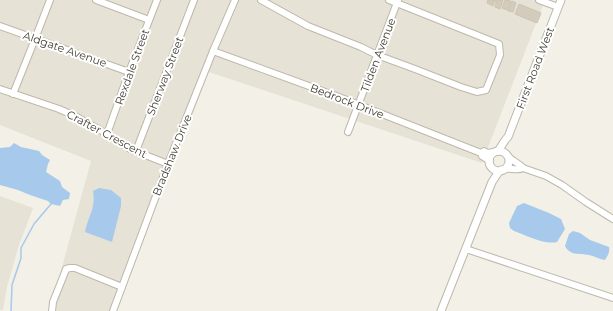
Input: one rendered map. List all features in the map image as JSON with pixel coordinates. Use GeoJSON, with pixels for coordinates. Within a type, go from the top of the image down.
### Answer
{"type":"FeatureCollection","features":[{"type":"Feature","properties":{"kind":"street"},"geometry":{"type":"LineString","coordinates":[[13,94],[50,0]]}},
{"type":"Feature","properties":{"kind":"street"},"geometry":{"type":"LineString","coordinates":[[96,0],[149,20]]}},
{"type":"Feature","properties":{"kind":"street","name":"Rexdale Street"},"geometry":{"type":"LineString","coordinates":[[107,134],[157,0]]}},
{"type":"Feature","properties":{"kind":"street","name":"Sherway Street"},"geometry":{"type":"LineString","coordinates":[[136,152],[194,0]]}},
{"type":"Feature","properties":{"kind":"street","name":"Bradshaw Drive"},"geometry":{"type":"LineString","coordinates":[[113,311],[168,164],[235,0]]}},
{"type":"Feature","properties":{"kind":"street"},"geometry":{"type":"LineString","coordinates":[[261,0],[308,26],[377,55],[461,87],[477,92],[486,90],[500,55],[499,44],[398,2],[389,0]]}},
{"type":"Feature","properties":{"kind":"street"},"geometry":{"type":"LineString","coordinates":[[539,0],[558,7]]}},
{"type":"Feature","properties":{"kind":"street","name":"First Road West"},"geometry":{"type":"LineString","coordinates":[[492,182],[490,179],[492,154],[502,147],[505,139],[508,137],[561,0]]}},
{"type":"Feature","properties":{"kind":"street","name":"Tilden Avenue"},"geometry":{"type":"LineString","coordinates":[[348,132],[398,2]]}},
{"type":"Feature","properties":{"kind":"street","name":"Aldgate Avenue"},"geometry":{"type":"LineString","coordinates":[[0,26],[35,40],[129,72]]}},
{"type":"Feature","properties":{"kind":"street","name":"Bedrock Drive"},"geometry":{"type":"LineString","coordinates":[[213,51],[359,105],[481,153],[496,152]]}},
{"type":"Feature","properties":{"kind":"street","name":"Crafter Crescent"},"geometry":{"type":"LineString","coordinates":[[0,89],[75,116],[130,149],[168,164]]}},
{"type":"Feature","properties":{"kind":"street","name":"First Road West"},"geometry":{"type":"LineString","coordinates":[[441,311],[492,182],[498,173],[509,164],[508,137]]}},
{"type":"Feature","properties":{"kind":"street"},"geometry":{"type":"LineString","coordinates":[[496,152],[501,151],[523,168],[546,176],[562,185],[613,219]]}},
{"type":"Feature","properties":{"kind":"street","name":"Bedrock Drive"},"geometry":{"type":"LineString","coordinates":[[481,153],[482,156],[491,164]]}},
{"type":"Feature","properties":{"kind":"street"},"geometry":{"type":"LineString","coordinates":[[491,164],[495,169],[503,170],[510,168],[520,170],[523,168]]}},
{"type":"Feature","properties":{"kind":"street"},"geometry":{"type":"LineString","coordinates":[[466,249],[613,298]]}},
{"type":"Feature","properties":{"kind":"street"},"geometry":{"type":"LineString","coordinates":[[52,311],[53,302],[66,269],[75,268],[122,287]]}},
{"type":"Feature","properties":{"kind":"shaded area"},"geometry":{"type":"Polygon","coordinates":[[[0,0],[545,0],[482,163],[206,71],[116,311],[50,311],[91,161],[0,125],[0,0]]]}},
{"type":"Feature","properties":{"kind":"shaded area"},"geometry":{"type":"Polygon","coordinates":[[[0,196],[33,208],[19,245],[7,287],[3,310],[0,310],[0,196]]]}},
{"type":"Feature","properties":{"kind":"water"},"geometry":{"type":"Polygon","coordinates":[[[14,143],[21,147],[39,151],[50,160],[46,172],[60,181],[62,187],[70,193],[69,199],[63,200],[60,206],[51,204],[48,201],[18,190],[0,185],[0,148],[10,147],[14,143]]]}},
{"type":"Feature","properties":{"kind":"water"},"geometry":{"type":"Polygon","coordinates":[[[99,188],[111,190],[121,198],[121,206],[112,242],[85,232],[93,208],[93,191],[99,188]]]}},
{"type":"Feature","properties":{"kind":"water"},"geometry":{"type":"Polygon","coordinates":[[[524,203],[561,219],[565,229],[557,242],[552,243],[540,241],[510,228],[509,223],[517,206],[524,203]]]}},
{"type":"Feature","properties":{"kind":"water"},"geometry":{"type":"Polygon","coordinates":[[[573,231],[580,233],[590,240],[609,247],[609,252],[605,260],[589,255],[575,254],[569,251],[565,246],[569,234],[573,231]]]}},
{"type":"Feature","properties":{"kind":"building"},"geometry":{"type":"Polygon","coordinates":[[[488,0],[496,0],[493,6],[487,3],[488,0]]]}},
{"type":"Feature","properties":{"kind":"building"},"geometry":{"type":"Polygon","coordinates":[[[497,0],[503,0],[500,9],[495,7],[497,0]]]}},
{"type":"Feature","properties":{"kind":"building"},"geometry":{"type":"Polygon","coordinates":[[[505,0],[511,1],[507,10],[502,8],[505,0]]]}},
{"type":"Feature","properties":{"kind":"building"},"geometry":{"type":"Polygon","coordinates":[[[512,1],[516,3],[513,12],[508,11],[512,1]]]}},
{"type":"Feature","properties":{"kind":"building"},"geometry":{"type":"Polygon","coordinates":[[[519,4],[541,13],[537,23],[515,14],[519,4]]]}},
{"type":"Feature","properties":{"kind":"waterway"},"geometry":{"type":"LineString","coordinates":[[11,311],[12,285],[21,258],[21,248],[34,224],[51,204]]}}]}
